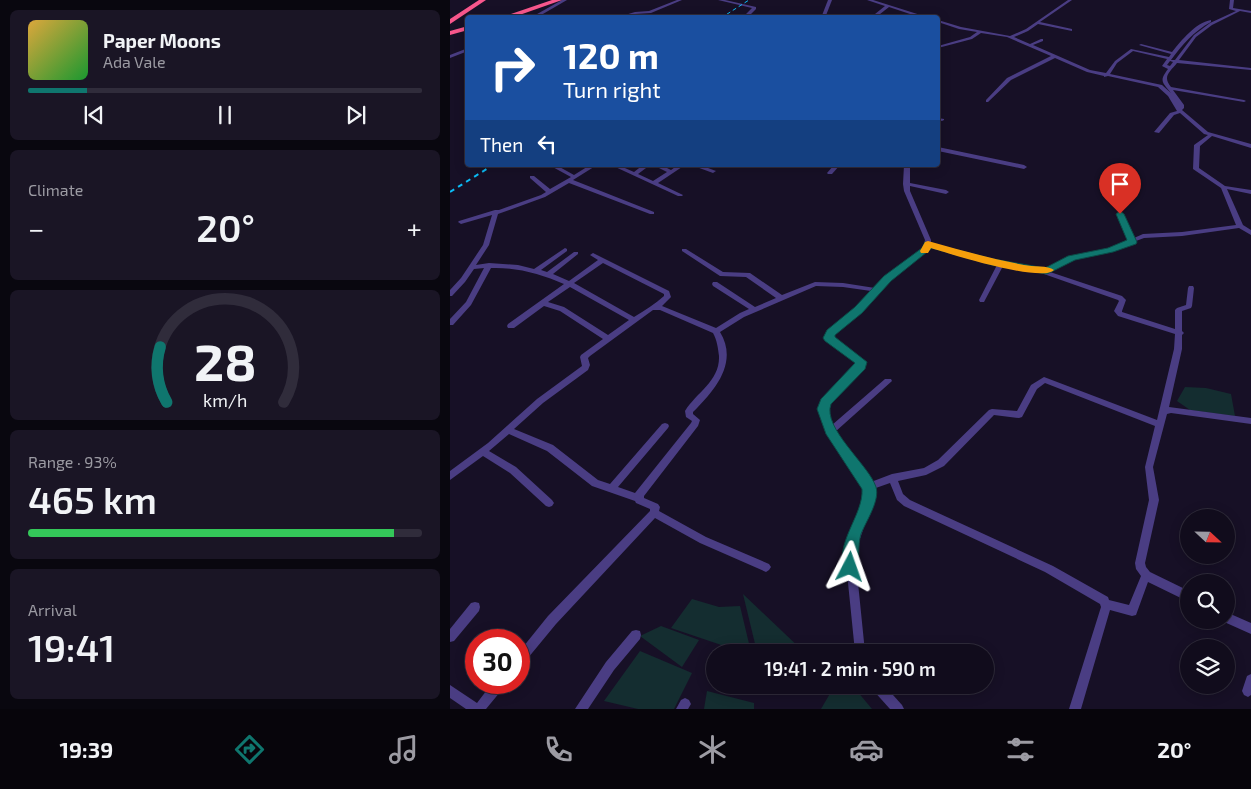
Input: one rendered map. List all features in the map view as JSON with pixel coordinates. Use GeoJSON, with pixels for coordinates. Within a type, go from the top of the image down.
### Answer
{"type":"FeatureCollection","features":[{"type":"Feature","properties":{"kind":"highway"},"geometry":{"type":"LineString","coordinates":[[450,20],[477,0]]}},
{"type":"Feature","properties":{"kind":"highway"},"geometry":{"type":"LineString","coordinates":[[450,20],[483,0]]}},
{"type":"Feature","properties":{"kind":"highway"},"geometry":{"type":"LineString","coordinates":[[512,15],[559,0]]}},
{"type":"Feature","properties":{"kind":"highway"},"geometry":{"type":"LineString","coordinates":[[450,34],[465,29]]}},
{"type":"Feature","properties":{"kind":"street"},"geometry":{"type":"LineString","coordinates":[[537,15],[564,0]]}},
{"type":"Feature","properties":{"kind":"street"},"geometry":{"type":"LineString","coordinates":[[628,15],[647,13],[680,0]]}},
{"type":"Feature","properties":{"kind":"street"},"geometry":{"type":"LineString","coordinates":[[720,0],[755,8],[748,14],[750,15]]}},
{"type":"Feature","properties":{"kind":"street"},"geometry":{"type":"LineString","coordinates":[[824,15],[830,0]]}},
{"type":"Feature","properties":{"kind":"street"},"geometry":{"type":"LineString","coordinates":[[869,0],[918,15]]}},
{"type":"Feature","properties":{"kind":"street"},"geometry":{"type":"LineString","coordinates":[[1010,37],[1027,30],[1070,0]]}},
{"type":"Feature","properties":{"kind":"street"},"geometry":{"type":"LineString","coordinates":[[1232,0],[1235,9]]}},
{"type":"Feature","properties":{"kind":"street"},"geometry":{"type":"LineString","coordinates":[[876,15],[888,6]]}},
{"type":"Feature","properties":{"kind":"street"},"geometry":{"type":"LineString","coordinates":[[1157,132],[1172,114],[1182,108],[1182,105],[1164,78],[1202,30],[1235,9]]}},
{"type":"Feature","properties":{"kind":"street"},"geometry":{"type":"LineString","coordinates":[[1172,68],[1164,66],[1198,26],[1235,9],[1251,12]]}},
{"type":"Feature","properties":{"kind":"street"},"geometry":{"type":"LineString","coordinates":[[940,21],[1010,37],[1106,76],[1160,86],[1170,94],[1179,110],[1199,129],[1211,135],[1251,146]]}},
{"type":"Feature","properties":{"kind":"street"},"geometry":{"type":"LineString","coordinates":[[1038,23],[1071,30]]}},
{"type":"Feature","properties":{"kind":"street"},"geometry":{"type":"LineString","coordinates":[[940,46],[971,38],[982,31]]}},
{"type":"Feature","properties":{"kind":"street"},"geometry":{"type":"LineString","coordinates":[[1029,46],[1042,40]]}},
{"type":"Feature","properties":{"kind":"street"},"geometry":{"type":"LineString","coordinates":[[940,41],[948,43]]}},
{"type":"Feature","properties":{"kind":"street"},"geometry":{"type":"LineString","coordinates":[[1142,45],[1174,54]]}},
{"type":"Feature","properties":{"kind":"street"},"geometry":{"type":"LineString","coordinates":[[450,57],[465,50]]}},
{"type":"Feature","properties":{"kind":"street"},"geometry":{"type":"LineString","coordinates":[[1106,76],[1116,62],[1132,50],[1176,62],[1251,69]]}},
{"type":"Feature","properties":{"kind":"street"},"geometry":{"type":"LineString","coordinates":[[988,101],[1009,79],[1053,56]]}},
{"type":"Feature","properties":{"kind":"street"},"geometry":{"type":"LineString","coordinates":[[1170,88],[1244,101]]}},
{"type":"Feature","properties":{"kind":"street"},"geometry":{"type":"LineString","coordinates":[[1211,135],[1197,145],[1195,167],[1198,171],[1223,187],[1251,192]]}},
{"type":"Feature","properties":{"kind":"street"},"geometry":{"type":"LineString","coordinates":[[940,149],[1024,167]]}},
{"type":"Feature","properties":{"kind":"street"},"geometry":{"type":"LineString","coordinates":[[555,167],[574,180],[652,213]]}},
{"type":"Feature","properties":{"kind":"street"},"geometry":{"type":"LineString","coordinates":[[461,222],[529,202],[574,180],[591,167]]}},
{"type":"Feature","properties":{"kind":"street"},"geometry":{"type":"LineString","coordinates":[[618,167],[680,195]]}},
{"type":"Feature","properties":{"kind":"street"},"geometry":{"type":"LineString","coordinates":[[634,174],[645,167]]}},
{"type":"Feature","properties":{"kind":"street"},"geometry":{"type":"LineString","coordinates":[[661,167],[672,172]]}},
{"type":"Feature","properties":{"kind":"street"},"geometry":{"type":"LineString","coordinates":[[654,183],[679,167]]}},
{"type":"Feature","properties":{"kind":"street"},"geometry":{"type":"LineString","coordinates":[[699,167],[713,172]]}},
{"type":"Feature","properties":{"kind":"street"},"geometry":{"type":"LineString","coordinates":[[830,173],[836,167]]}},
{"type":"Feature","properties":{"kind":"street"},"geometry":{"type":"LineString","coordinates":[[859,644],[850,553],[853,537],[870,496],[869,488],[830,431],[823,414],[826,402],[862,362],[828,336],[858,310],[887,278],[926,249],[928,244],[906,184],[906,167]]}},
{"type":"Feature","properties":{"kind":"street"},"geometry":{"type":"LineString","coordinates":[[532,177],[550,192]]}},
{"type":"Feature","properties":{"kind":"street"},"geometry":{"type":"LineString","coordinates":[[906,184],[946,192]]}},
{"type":"Feature","properties":{"kind":"street"},"geometry":{"type":"LineString","coordinates":[[1223,187],[1240,226],[1251,233]]}},
{"type":"Feature","properties":{"kind":"street"},"geometry":{"type":"LineString","coordinates":[[450,323],[469,303],[491,232],[492,217],[499,210]]}},
{"type":"Feature","properties":{"kind":"street"},"geometry":{"type":"LineString","coordinates":[[1120,214],[1133,242]]}},
{"type":"Feature","properties":{"kind":"street"},"geometry":{"type":"LineString","coordinates":[[1040,271],[1052,270],[1072,258],[1110,250],[1151,235],[1182,234],[1240,226]]}},
{"type":"Feature","properties":{"kind":"street"},"geometry":{"type":"LineString","coordinates":[[928,244],[1001,264],[1040,271],[1120,298],[1123,300],[1118,311],[1120,314],[1180,333]]}},
{"type":"Feature","properties":{"kind":"street"},"geometry":{"type":"LineString","coordinates":[[537,270],[565,250]]}},
{"type":"Feature","properties":{"kind":"street"},"geometry":{"type":"LineString","coordinates":[[684,250],[722,274],[748,275],[782,299]]}},
{"type":"Feature","properties":{"kind":"street"},"geometry":{"type":"LineString","coordinates":[[549,274],[576,254]]}},
{"type":"Feature","properties":{"kind":"street"},"geometry":{"type":"LineString","coordinates":[[450,476],[533,407],[584,368],[586,365],[584,357],[668,297],[667,293],[593,255]]}},
{"type":"Feature","properties":{"kind":"street"},"geometry":{"type":"LineString","coordinates":[[511,326],[602,260]]}},
{"type":"Feature","properties":{"kind":"street"},"geometry":{"type":"LineString","coordinates":[[982,300],[1001,264]]}},
{"type":"Feature","properties":{"kind":"street"},"geometry":{"type":"LineString","coordinates":[[450,294],[480,266],[510,266],[537,270],[549,274],[634,320]]}},
{"type":"Feature","properties":{"kind":"street"},"geometry":{"type":"LineString","coordinates":[[716,331],[755,310],[820,283],[876,290]]}},
{"type":"Feature","properties":{"kind":"street"},"geometry":{"type":"LineString","coordinates":[[715,284],[755,310]]}},
{"type":"Feature","properties":{"kind":"street"},"geometry":{"type":"LineString","coordinates":[[1180,592],[1146,575],[1141,569],[1140,563],[1154,500],[1149,467],[1170,389],[1180,333],[1179,310],[1189,306],[1191,288]]}},
{"type":"Feature","properties":{"kind":"street"},"geometry":{"type":"LineString","coordinates":[[543,303],[562,309],[608,339]]}},
{"type":"Feature","properties":{"kind":"street"},"geometry":{"type":"LineString","coordinates":[[638,498],[695,424],[696,420],[689,415],[689,411],[714,386],[720,375],[721,341],[716,331],[656,307]]}},
{"type":"Feature","properties":{"kind":"street"},"geometry":{"type":"LineString","coordinates":[[869,488],[892,478],[926,471],[941,464],[992,412],[1019,415],[1034,387],[1044,380],[1160,424]]}},
{"type":"Feature","properties":{"kind":"street"},"geometry":{"type":"LineString","coordinates":[[830,431],[888,382]]}},
{"type":"Feature","properties":{"kind":"street"},"geometry":{"type":"LineString","coordinates":[[1164,412],[1171,410],[1251,421]]}},
{"type":"Feature","properties":{"kind":"street"},"geometry":{"type":"LineString","coordinates":[[612,489],[665,426]]}},
{"type":"Feature","properties":{"kind":"street"},"geometry":{"type":"LineString","coordinates":[[510,428],[550,448],[588,479],[655,506],[654,512],[607,565],[552,620],[530,647]]}},
{"type":"Feature","properties":{"kind":"street"},"geometry":{"type":"LineString","coordinates":[[482,451],[513,470],[548,503]]}},
{"type":"Feature","properties":{"kind":"street"},"geometry":{"type":"LineString","coordinates":[[892,478],[900,497],[907,503],[1049,569],[1100,598],[1106,604],[1132,611],[1146,575]]}},
{"type":"Feature","properties":{"kind":"street"},"geometry":{"type":"LineString","coordinates":[[654,512],[703,540],[766,567]]}},
{"type":"Feature","properties":{"kind":"street"},"geometry":{"type":"LineString","coordinates":[[1075,709],[1106,604]]}},
{"type":"Feature","properties":{"kind":"street"},"geometry":{"type":"LineString","coordinates":[[450,637],[476,607]]}},
{"type":"Feature","properties":{"kind":"street"},"geometry":{"type":"LineString","coordinates":[[1235,621],[1251,629]]}},
{"type":"Feature","properties":{"kind":"street"},"geometry":{"type":"LineString","coordinates":[[581,709],[610,666],[636,635]]}},
{"type":"Feature","properties":{"kind":"street"},"geometry":{"type":"LineString","coordinates":[[450,691],[477,709],[490,694]]}},
{"type":"Feature","properties":{"kind":"street"},"geometry":{"type":"LineString","coordinates":[[884,694],[898,709]]}},
{"type":"Feature","properties":{"kind":"green space"},"geometry":{"type":"Polygon","coordinates":[[[1185,387],[1206,388],[1231,394],[1235,416],[1190,410],[1177,401],[1185,387]]]}},
{"type":"Feature","properties":{"kind":"green space"},"geometry":{"type":"Polygon","coordinates":[[[743,594],[796,644],[755,644],[743,594]]]}},
{"type":"Feature","properties":{"kind":"green space"},"geometry":{"type":"Polygon","coordinates":[[[692,599],[719,607],[740,606],[749,644],[718,644],[671,628],[692,599]]]}},
{"type":"Feature","properties":{"kind":"green space"},"geometry":{"type":"Polygon","coordinates":[[[661,626],[699,640],[682,667],[640,636],[661,626]]]}},
{"type":"Feature","properties":{"kind":"green space"},"geometry":{"type":"Polygon","coordinates":[[[640,651],[692,673],[674,709],[638,709],[604,701],[640,651]]]}},
{"type":"Feature","properties":{"kind":"green space"},"geometry":{"type":"Polygon","coordinates":[[[706,694],[719,694],[754,703],[754,709],[704,709],[706,694]]]}},
{"type":"Feature","properties":{"kind":"green space"},"geometry":{"type":"Polygon","coordinates":[[[830,694],[860,694],[872,709],[821,709],[830,694]]]}},
{"type":"Feature","properties":{"kind":"railway"},"geometry":{"type":"LineString","coordinates":[[726,15],[749,0]]}},
{"type":"Feature","properties":{"kind":"railway"},"geometry":{"type":"LineString","coordinates":[[450,192],[490,167]]}},
{"type":"Feature","properties":{"kind":"slow traffic"},"geometry":{"type":"LineString","coordinates":[[924,251],[928,244],[982,260],[1042,272],[1049,270]]}},
{"type":"Feature","properties":{"kind":"route"},"geometry":{"type":"LineString","coordinates":[[850,567],[853,537],[870,496],[869,488],[830,431],[823,414],[823,409],[826,402],[862,362],[828,336],[858,310],[887,278],[914,260],[926,249],[928,244],[982,260],[1042,272],[1052,270],[1080,255],[1103,252],[1133,242],[1120,214]]}}]}
